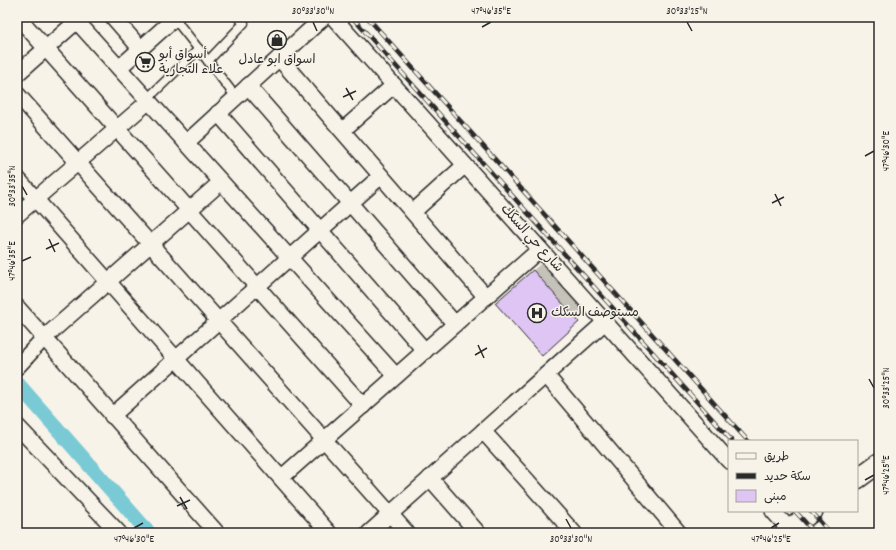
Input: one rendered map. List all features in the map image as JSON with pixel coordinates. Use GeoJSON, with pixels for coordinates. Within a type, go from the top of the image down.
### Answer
{"type":"FeatureCollection","features":[{"type":"Feature","properties":{"kind":"street"},"geometry":{"type":"LineString","coordinates":[[18,17],[363,406]]}},
{"type":"Feature","properties":{"kind":"street"},"geometry":{"type":"LineString","coordinates":[[113,17],[140,48]]}},
{"type":"Feature","properties":{"kind":"street"},"geometry":{"type":"LineString","coordinates":[[186,143],[324,17]]}},
{"type":"Feature","properties":{"kind":"street","name":"شارع حي السكك"},"geometry":{"type":"LineString","coordinates":[[333,17],[728,461]]}},
{"type":"Feature","properties":{"kind":"street"},"geometry":{"type":"LineString","coordinates":[[119,68],[175,18]]}},
{"type":"Feature","properties":{"kind":"street"},"geometry":{"type":"LineString","coordinates":[[17,74],[46,49],[75,19],[396,376]]}},
{"type":"Feature","properties":{"kind":"street"},"geometry":{"type":"LineString","coordinates":[[279,58],[343,130],[486,297]]}},
{"type":"Feature","properties":{"kind":"street"},"geometry":{"type":"LineString","coordinates":[[343,130],[394,85]]}},
{"type":"Feature","properties":{"kind":"street"},"geometry":{"type":"LineString","coordinates":[[248,86],[455,324]]}},
{"type":"Feature","properties":{"kind":"street"},"geometry":{"type":"LineString","coordinates":[[17,94],[407,533]]}},
{"type":"Feature","properties":{"kind":"street"},"geometry":{"type":"LineString","coordinates":[[17,215],[118,129],[148,100]]}},
{"type":"Feature","properties":{"kind":"street"},"geometry":{"type":"LineString","coordinates":[[218,113],[425,351]]}},
{"type":"Feature","properties":{"kind":"street"},"geometry":{"type":"LineString","coordinates":[[413,212],[465,165]]}},
{"type":"Feature","properties":{"kind":"street"},"geometry":{"type":"LineString","coordinates":[[112,416],[381,176]]}},
{"type":"Feature","properties":{"kind":"street"},"geometry":{"type":"LineString","coordinates":[[17,178],[329,533]]}},
{"type":"Feature","properties":{"kind":"street"},"geometry":{"type":"LineString","coordinates":[[17,368],[40,343],[221,182]]}},
{"type":"Feature","properties":{"kind":"street"},"geometry":{"type":"LineString","coordinates":[[281,478],[540,249]]}},
{"type":"Feature","properties":{"kind":"street"},"geometry":{"type":"LineString","coordinates":[[17,307],[40,343],[112,416],[217,533]]}},
{"type":"Feature","properties":{"kind":"street"},"geometry":{"type":"LineString","coordinates":[[369,533],[605,322]]}},
{"type":"Feature","properties":{"kind":"street"},"geometry":{"type":"LineString","coordinates":[[546,375],[679,533]]}},
{"type":"Feature","properties":{"kind":"street"},"geometry":{"type":"LineString","coordinates":[[17,426],[119,533]]}},
{"type":"Feature","properties":{"kind":"street"},"geometry":{"type":"LineString","coordinates":[[483,431],[574,533]]}},
{"type":"Feature","properties":{"kind":"street"},"geometry":{"type":"LineString","coordinates":[[858,478],[879,463]]}},
{"type":"Feature","properties":{"kind":"street"},"geometry":{"type":"LineString","coordinates":[[430,478],[478,533]]}},
{"type":"Feature","properties":{"kind":"street"},"geometry":{"type":"LineString","coordinates":[[774,512],[788,531],[812,512]]}},
{"type":"Feature","properties":{"kind":"lane"},"geometry":{"type":"LineString","coordinates":[[208,61],[244,24],[238,17]]}},
{"type":"Feature","properties":{"kind":"lane"},"geometry":{"type":"LineString","coordinates":[[175,18],[236,97]]}},
{"type":"Feature","properties":{"kind":"lane"},"geometry":{"type":"LineString","coordinates":[[148,100],[199,49]]}},
{"type":"Feature","properties":{"kind":"building","name":"مستوصف السكك"},"geometry":{"type":"Polygon","coordinates":[[[533,270],[579,322],[542,356],[495,303],[533,270]]]}},
{"type":"Feature","properties":{"kind":"waterway"},"geometry":{"type":"LineString","coordinates":[[17,383],[149,533]]}},
{"type":"Feature","properties":{"kind":"railway"},"geometry":{"type":"LineString","coordinates":[[352,17],[731,440]]}},
{"type":"Feature","properties":{"kind":"railway"},"geometry":{"type":"LineString","coordinates":[[367,17],[747,440]]}},
{"type":"Feature","properties":{"kind":"railway"},"geometry":{"type":"LineString","coordinates":[[796,512],[815,533]]}},
{"type":"Feature","properties":{"kind":"railway"},"geometry":{"type":"LineString","coordinates":[[812,512],[830,533]]}},
{"type":"Feature","properties":{"kind":"place","name":"اسواق ابو عادل"},"geometry":{"type":"Point","coordinates":[277,40]}},
{"type":"Feature","properties":{"kind":"place","name":"أسواق أبو علاء التجارية"},"geometry":{"type":"Point","coordinates":[145,62]}},
{"type":"Feature","properties":{"kind":"place","name":"مستوصف السكك"},"geometry":{"type":"Point","coordinates":[537,313]}}]}
